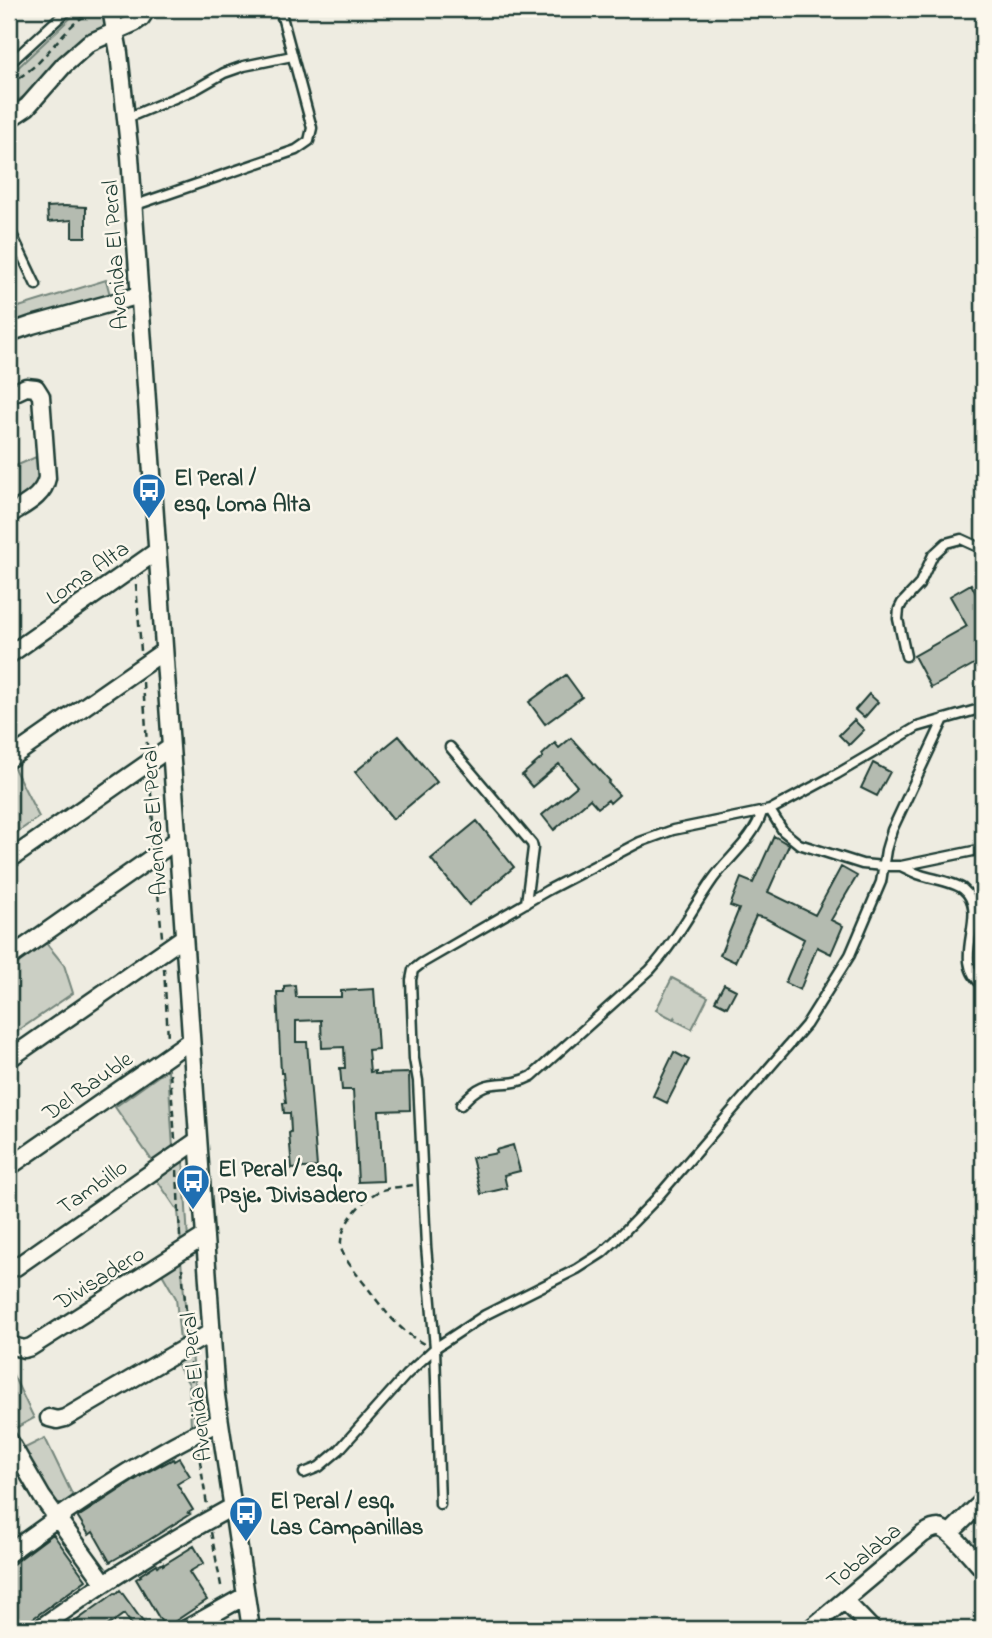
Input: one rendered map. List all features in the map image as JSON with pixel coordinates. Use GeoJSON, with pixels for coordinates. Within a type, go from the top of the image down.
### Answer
{"type":"FeatureCollection","features":[{"type":"Feature","properties":{"kind":"street","name":"Avenida El Peral"},"geometry":{"type":"LineString","coordinates":[[111,9],[122,29],[219,1422],[251,1629]]}},
{"type":"Feature","properties":{"kind":"street"},"geometry":{"type":"LineString","coordinates":[[9,119],[27,107],[64,65],[89,43],[141,18],[147,9]]}},
{"type":"Feature","properties":{"kind":"street"},"geometry":{"type":"LineString","coordinates":[[9,333],[139,295]]}},
{"type":"Feature","properties":{"kind":"street"},"geometry":{"type":"LineString","coordinates":[[9,395],[26,387],[36,388],[41,396],[47,478],[45,488],[38,495],[9,515]]}},
{"type":"Feature","properties":{"kind":"street","name":"Loma Alta"},"geometry":{"type":"LineString","coordinates":[[9,654],[158,551]]}},
{"type":"Feature","properties":{"kind":"street"},"geometry":{"type":"LineString","coordinates":[[9,759],[164,651]]}},
{"type":"Feature","properties":{"kind":"street"},"geometry":{"type":"LineString","coordinates":[[9,860],[171,747]]}},
{"type":"Feature","properties":{"kind":"street"},"geometry":{"type":"LineString","coordinates":[[9,958],[177,840]]}},
{"type":"Feature","properties":{"kind":"street"},"geometry":{"type":"LineString","coordinates":[[9,1059],[184,937]]}},
{"type":"Feature","properties":{"kind":"street","name":"Del Bauble"},"geometry":{"type":"LineString","coordinates":[[9,1167],[191,1040]]}},
{"type":"Feature","properties":{"kind":"street","name":"Tambillo"},"geometry":{"type":"LineString","coordinates":[[10,1270],[198,1140]]}},
{"type":"Feature","properties":{"kind":"street","name":"Divisadero"},"geometry":{"type":"LineString","coordinates":[[16,1347],[32,1347],[205,1236]]}},
{"type":"Feature","properties":{"kind":"street"},"geometry":{"type":"LineString","coordinates":[[49,1418],[65,1418],[212,1332]]}},
{"type":"Feature","properties":{"kind":"street"},"geometry":{"type":"LineString","coordinates":[[9,1553],[110,1483],[219,1422]]}},
{"type":"Feature","properties":{"kind":"street"},"geometry":{"type":"LineString","coordinates":[[9,1440],[28,1475],[104,1582]]}},
{"type":"Feature","properties":{"kind":"street"},"geometry":{"type":"LineString","coordinates":[[983,1501],[950,1532],[983,1569]]}},
{"type":"Feature","properties":{"kind":"street"},"geometry":{"type":"LineString","coordinates":[[39,1629],[104,1582],[232,1507]]}},
{"type":"Feature","properties":{"kind":"street","name":"Tobalaba"},"geometry":{"type":"LineString","coordinates":[[810,1629],[923,1534],[933,1528],[942,1527],[950,1532]]}},
{"type":"Feature","properties":{"kind":"street"},"geometry":{"type":"LineString","coordinates":[[186,1629],[245,1596]]}},
{"type":"Feature","properties":{"kind":"street"},"geometry":{"type":"LineString","coordinates":[[845,1601],[872,1629]]}},
{"type":"Feature","properties":{"kind":"lane"},"geometry":{"type":"LineString","coordinates":[[9,64],[69,9]]}},
{"type":"Feature","properties":{"kind":"lane"},"geometry":{"type":"LineString","coordinates":[[133,206],[296,150],[309,141],[312,128],[280,9]]}},
{"type":"Feature","properties":{"kind":"lane"},"geometry":{"type":"LineString","coordinates":[[127,118],[196,89],[224,73],[292,56]]}},
{"type":"Feature","properties":{"kind":"lane"},"geometry":{"type":"LineString","coordinates":[[9,228],[36,285]]}},
{"type":"Feature","properties":{"kind":"lane"},"geometry":{"type":"LineString","coordinates":[[906,656],[898,619],[899,609],[919,585],[933,555],[946,543],[961,539],[983,549]]}},
{"type":"Feature","properties":{"kind":"lane"},"geometry":{"type":"LineString","coordinates":[[440,1504],[435,1348],[411,1010],[413,970],[526,903],[651,838],[673,830],[766,811],[837,775],[910,730],[983,708]]}},
{"type":"Feature","properties":{"kind":"lane"},"geometry":{"type":"LineString","coordinates":[[304,1473],[319,1467],[339,1450],[398,1383],[435,1348],[485,1315],[577,1269],[602,1253],[655,1200],[806,1025],[850,955],[881,881],[892,830],[944,719]]}},
{"type":"Feature","properties":{"kind":"lane"},"geometry":{"type":"LineString","coordinates":[[450,747],[533,844],[526,903]]}},
{"type":"Feature","properties":{"kind":"lane"},"geometry":{"type":"LineString","coordinates":[[766,811],[783,831],[799,844],[854,862],[901,866],[983,849]]}},
{"type":"Feature","properties":{"kind":"lane"},"geometry":{"type":"LineString","coordinates":[[461,1105],[480,1087],[520,1081],[532,1076],[650,970],[714,878],[754,831],[766,811]]}},
{"type":"Feature","properties":{"kind":"lane"},"geometry":{"type":"LineString","coordinates":[[901,866],[962,887],[968,894],[974,905],[970,969],[983,985]]}},
{"type":"Feature","properties":{"kind":"path"},"geometry":{"type":"LineString","coordinates":[[9,85],[35,66],[87,13],[98,9]]}},
{"type":"Feature","properties":{"kind":"path"},"geometry":{"type":"LineString","coordinates":[[135,566],[163,952],[180,1252],[196,1433],[224,1607]]}},
{"type":"Feature","properties":{"kind":"path"},"geometry":{"type":"LineString","coordinates":[[423,1184],[380,1191],[371,1196],[350,1219],[341,1237],[341,1249],[394,1322],[412,1336],[435,1348]]}},
{"type":"Feature","properties":{"kind":"shaded area"},"geometry":{"type":"Polygon","coordinates":[[[80,9],[102,9],[106,29],[84,37],[29,93],[9,106],[9,76],[80,9]]]}},
{"type":"Feature","properties":{"kind":"shaded area"},"geometry":{"type":"Polygon","coordinates":[[[106,280],[110,295],[9,324],[9,310],[106,280]]]}},
{"type":"Feature","properties":{"kind":"shaded area"},"geometry":{"type":"Polygon","coordinates":[[[36,457],[39,478],[36,486],[9,505],[9,469],[36,457]]]}},
{"type":"Feature","properties":{"kind":"shaded area"},"geometry":{"type":"Polygon","coordinates":[[[13,766],[39,817],[9,838],[9,769],[13,766]]]}},
{"type":"Feature","properties":{"kind":"shaded area"},"geometry":{"type":"Polygon","coordinates":[[[46,943],[64,965],[73,993],[9,1037],[9,967],[46,943]]]}},
{"type":"Feature","properties":{"kind":"shaded area"},"geometry":{"type":"Polygon","coordinates":[[[672,978],[708,997],[692,1029],[674,1020],[675,1016],[673,1019],[656,1010],[672,978]]]}},
{"type":"Feature","properties":{"kind":"shaded area"},"geometry":{"type":"Polygon","coordinates":[[[168,1069],[173,1148],[153,1162],[115,1107],[168,1069]]]}},
{"type":"Feature","properties":{"kind":"shaded area"},"geometry":{"type":"Polygon","coordinates":[[[183,1158],[188,1240],[181,1244],[178,1211],[155,1177],[183,1158]]]}},
{"type":"Feature","properties":{"kind":"shaded area"},"geometry":{"type":"Polygon","coordinates":[[[181,1260],[188,1338],[180,1341],[176,1298],[161,1272],[181,1260]]]}},
{"type":"Feature","properties":{"kind":"shaded area"},"geometry":{"type":"Polygon","coordinates":[[[192,1353],[197,1425],[191,1426],[189,1384],[176,1363],[192,1353]]]}},
{"type":"Feature","properties":{"kind":"shaded area"},"geometry":{"type":"Polygon","coordinates":[[[9,1367],[34,1418],[14,1429],[9,1420],[9,1367]]]}},
{"type":"Feature","properties":{"kind":"shaded area"},"geometry":{"type":"Polygon","coordinates":[[[45,1438],[73,1496],[59,1508],[21,1450],[45,1438]]]}},
{"type":"Feature","properties":{"kind":"building"},"geometry":{"type":"Polygon","coordinates":[[[47,207],[86,207],[86,237],[72,237],[72,220],[48,222],[47,207]]]}},
{"type":"Feature","properties":{"kind":"building"},"geometry":{"type":"Polygon","coordinates":[[[971,584],[983,607],[983,659],[931,688],[914,656],[967,626],[950,596],[971,584]]]}},
{"type":"Feature","properties":{"kind":"building"},"geometry":{"type":"Polygon","coordinates":[[[566,675],[582,697],[545,724],[529,702],[566,675]]]}},
{"type":"Feature","properties":{"kind":"building"},"geometry":{"type":"Polygon","coordinates":[[[869,694],[878,702],[864,718],[855,710],[869,694]]]}},
{"type":"Feature","properties":{"kind":"building"},"geometry":{"type":"Polygon","coordinates":[[[854,720],[864,730],[849,745],[839,735],[854,720]]]}},
{"type":"Feature","properties":{"kind":"building"},"geometry":{"type":"Polygon","coordinates":[[[399,736],[437,782],[393,819],[355,772],[399,736]]]}},
{"type":"Feature","properties":{"kind":"building"},"geometry":{"type":"Polygon","coordinates":[[[571,738],[610,781],[608,783],[619,795],[598,808],[590,799],[554,830],[542,815],[577,786],[559,764],[532,787],[522,775],[555,743],[559,748],[571,738]]]}},
{"type":"Feature","properties":{"kind":"building"},"geometry":{"type":"Polygon","coordinates":[[[873,763],[890,772],[877,796],[861,788],[873,763]]]}},
{"type":"Feature","properties":{"kind":"building"},"geometry":{"type":"Polygon","coordinates":[[[477,821],[514,867],[469,905],[431,859],[477,821]]]}},
{"type":"Feature","properties":{"kind":"building"},"geometry":{"type":"Polygon","coordinates":[[[774,836],[789,845],[768,892],[815,915],[841,867],[857,876],[831,920],[843,926],[831,954],[817,947],[800,990],[785,983],[804,939],[765,918],[756,916],[735,962],[720,955],[739,909],[730,906],[741,878],[753,883],[774,836]]]}},
{"type":"Feature","properties":{"kind":"building"},"geometry":{"type":"Polygon","coordinates":[[[724,984],[736,990],[727,1007],[715,1001],[724,984]]]}},
{"type":"Feature","properties":{"kind":"building"},"geometry":{"type":"Polygon","coordinates":[[[295,985],[296,997],[341,997],[341,991],[374,989],[378,1049],[368,1050],[370,1072],[409,1073],[410,1110],[379,1111],[383,1181],[358,1182],[353,1090],[342,1090],[340,1068],[345,1068],[344,1047],[322,1048],[321,1020],[296,1021],[296,1042],[307,1042],[317,1167],[292,1169],[290,1113],[284,1113],[283,1103],[286,1103],[281,1073],[277,992],[284,992],[284,986],[295,985]]]}},
{"type":"Feature","properties":{"kind":"building"},"geometry":{"type":"Polygon","coordinates":[[[674,1052],[689,1060],[667,1103],[653,1096],[674,1052]]]}},
{"type":"Feature","properties":{"kind":"building"},"geometry":{"type":"Polygon","coordinates":[[[513,1145],[520,1171],[504,1175],[507,1188],[481,1194],[472,1158],[497,1153],[496,1150],[513,1145]]]}},
{"type":"Feature","properties":{"kind":"building"},"geometry":{"type":"Polygon","coordinates":[[[179,1458],[190,1476],[177,1484],[193,1510],[110,1562],[93,1532],[89,1535],[78,1517],[146,1473],[179,1458]]]}},
{"type":"Feature","properties":{"kind":"building"},"geometry":{"type":"Polygon","coordinates":[[[53,1534],[86,1580],[28,1622],[16,1629],[9,1629],[9,1567],[53,1534]]]}},
{"type":"Feature","properties":{"kind":"building"},"geometry":{"type":"Polygon","coordinates":[[[194,1546],[204,1563],[189,1572],[207,1600],[165,1628],[136,1579],[157,1564],[163,1565],[194,1546]]]}},
{"type":"Feature","properties":{"kind":"building"},"geometry":{"type":"Polygon","coordinates":[[[120,1590],[148,1629],[135,1629],[124,1614],[103,1629],[65,1629],[116,1594],[120,1590]]]}},
{"type":"Feature","properties":{"kind":"place","name":"El Peral / esq. Loma Alta"},"geometry":{"type":"Point","coordinates":[149,520]}},
{"type":"Feature","properties":{"kind":"place","name":"El Peral / esq. Psje. Divisadero"},"geometry":{"type":"Point","coordinates":[193,1211]}},
{"type":"Feature","properties":{"kind":"place","name":"El Peral / esq. Las Campanillas"},"geometry":{"type":"Point","coordinates":[246,1543]}}]}
